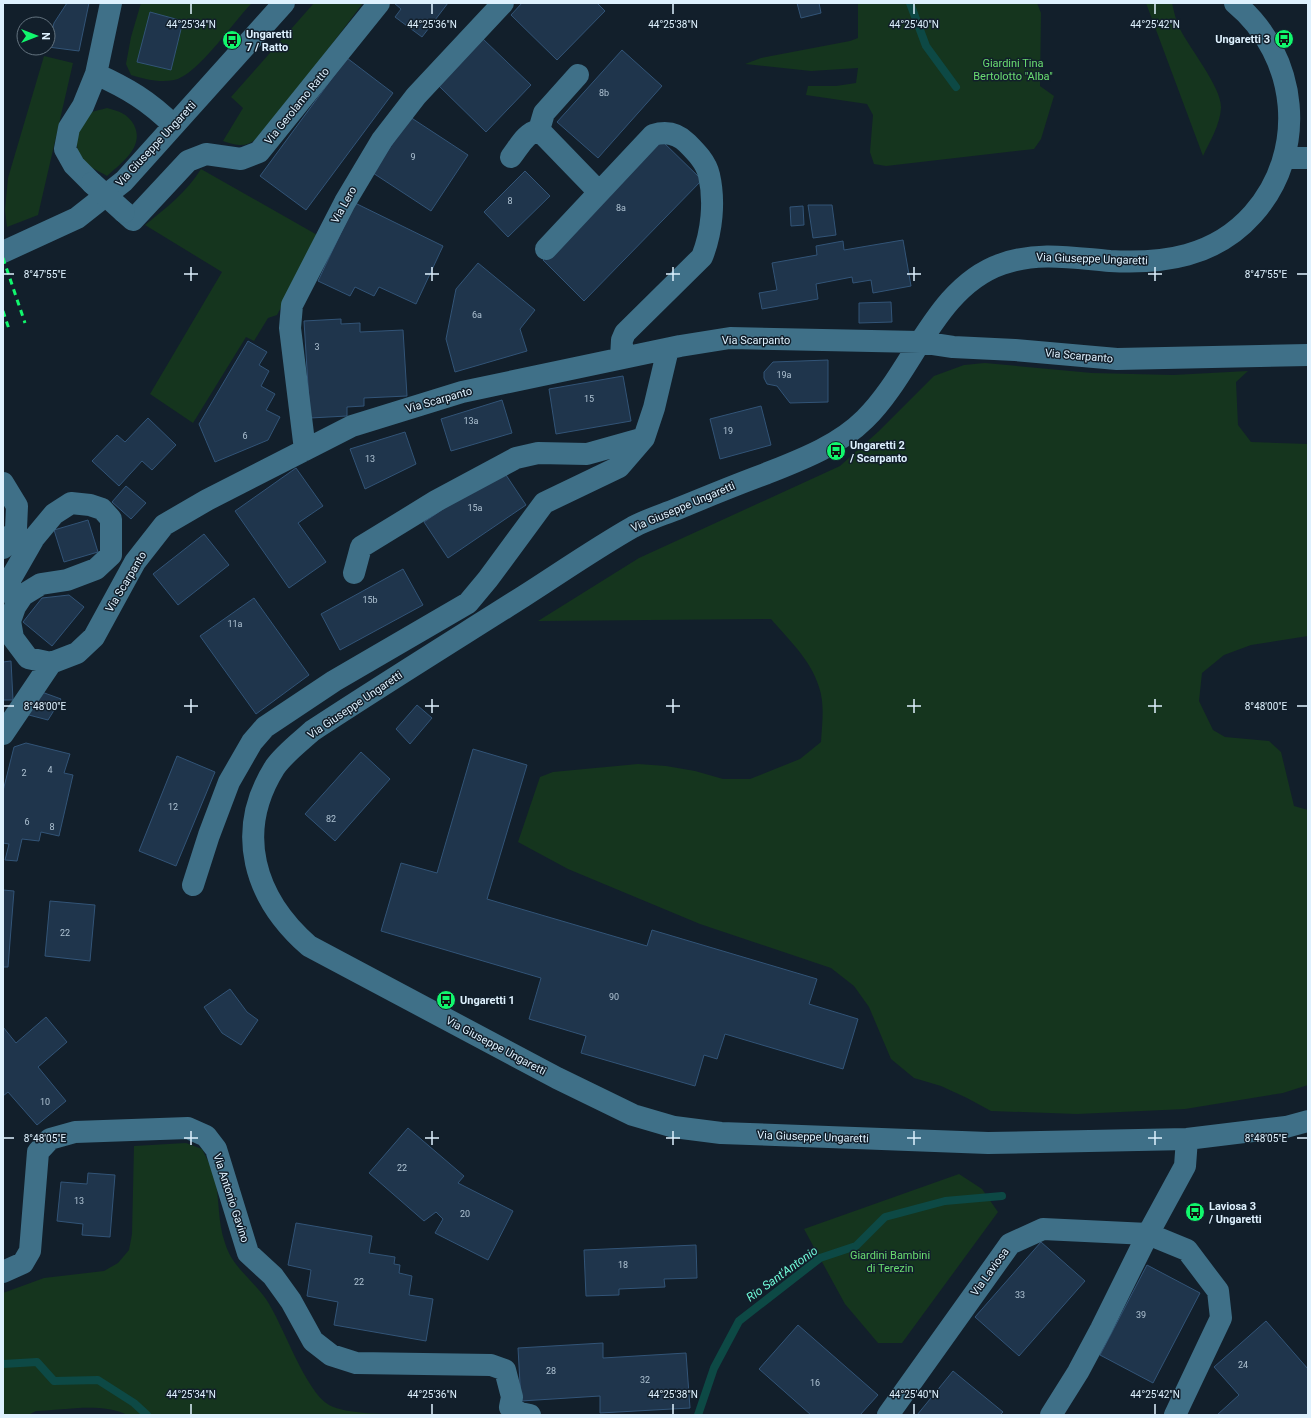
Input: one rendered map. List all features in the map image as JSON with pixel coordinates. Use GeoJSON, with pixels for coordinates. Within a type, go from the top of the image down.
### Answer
{"type":"FeatureCollection","features":[{"type":"Feature","properties":{"kind":"street","name":"Via Gerolamo Ratto"},"geometry":{"type":"LineString","coordinates":[[111,3],[96,74],[83,106],[69,128],[65,149],[74,165],[133,220],[188,161],[206,154],[241,159],[259,152],[379,3]]}},
{"type":"Feature","properties":{"kind":"street","name":"Via Giuseppe Ungaretti"},"geometry":{"type":"LineString","coordinates":[[3,252],[77,218],[124,181],[284,3]]}},
{"type":"Feature","properties":{"kind":"street","name":"Via Lero"},"geometry":{"type":"LineString","coordinates":[[305,450],[290,328],[292,305],[345,202],[382,140],[416,96],[503,3]]}},
{"type":"Feature","properties":{"kind":"street","name":"Via Giuseppe Ungaretti"},"geometry":{"type":"LineString","coordinates":[[1235,3],[1259,27],[1275,52],[1286,87],[1290,120],[1285,158],[1267,194],[1253,214],[1220,242],[1200,252],[1176,259],[1112,261],[1060,256],[1029,257],[1003,263],[981,273],[964,287],[948,304],[920,342],[886,394],[865,420],[836,442],[802,459],[636,525],[312,731],[276,766],[263,788],[257,808],[253,830],[252,851],[257,872],[266,895],[294,933],[309,946],[558,1078],[633,1115],[674,1127],[721,1133],[988,1143],[1187,1139],[1286,1127],[1308,1121]]}},
{"type":"Feature","properties":{"kind":"street"},"geometry":{"type":"LineString","coordinates":[[96,74],[126,88],[161,113],[172,126]]}},
{"type":"Feature","properties":{"kind":"street"},"geometry":{"type":"LineString","coordinates":[[539,130],[544,113],[578,75]]}},
{"type":"Feature","properties":{"kind":"street"},"geometry":{"type":"LineString","coordinates":[[511,157],[528,135],[533,131],[539,130]]}},
{"type":"Feature","properties":{"kind":"street"},"geometry":{"type":"LineString","coordinates":[[539,130],[599,192]]}},
{"type":"Feature","properties":{"kind":"street"},"geometry":{"type":"LineString","coordinates":[[546,249],[653,135],[662,132],[672,133],[682,138],[696,152],[709,174],[711,222],[709,235],[702,257],[625,333],[622,340],[621,358]]}},
{"type":"Feature","properties":{"kind":"street"},"geometry":{"type":"LineString","coordinates":[[1285,158],[1308,158]]}},
{"type":"Feature","properties":{"kind":"street","name":"Via Scarpanto"},"geometry":{"type":"LineString","coordinates":[[51,663],[77,653],[94,637],[135,562],[164,525],[207,500],[352,426],[462,392],[621,358],[730,338],[920,342],[953,347],[1015,350],[1117,359],[1308,355]]}},
{"type":"Feature","properties":{"kind":"street"},"geometry":{"type":"LineString","coordinates":[[193,885],[229,782],[252,742],[264,727],[334,681],[468,603],[488,579],[544,503],[619,467],[644,438],[654,408],[668,349]]}},
{"type":"Feature","properties":{"kind":"street"},"geometry":{"type":"LineString","coordinates":[[354,573],[361,547],[436,500],[516,458],[538,453],[587,454],[644,438]]}},
{"type":"Feature","properties":{"kind":"street"},"geometry":{"type":"LineString","coordinates":[[3,483],[17,506],[16,529],[3,548]]}},
{"type":"Feature","properties":{"kind":"street"},"geometry":{"type":"LineString","coordinates":[[3,592],[34,538],[54,514],[71,503],[90,505],[102,509],[111,519],[111,555],[96,569],[67,580],[41,584],[23,595],[15,607],[10,621],[13,638],[28,658],[51,663],[3,734]]}},
{"type":"Feature","properties":{"kind":"street","name":"Via Antonio Gavino"},"geometry":{"type":"LineString","coordinates":[[3,1272],[23,1263],[30,1251],[38,1152],[50,1139],[75,1132],[188,1128],[206,1136],[216,1149],[248,1252],[273,1276],[291,1301],[313,1341],[331,1355],[356,1363],[491,1364],[505,1370],[512,1397],[510,1407],[520,1413],[530,1415]]}},
{"type":"Feature","properties":{"kind":"street"},"geometry":{"type":"LineString","coordinates":[[1051,1415],[1078,1372],[1148,1234],[1185,1166],[1187,1139]]}},
{"type":"Feature","properties":{"kind":"street","name":"Via Laviosa"},"geometry":{"type":"LineString","coordinates":[[888,1415],[1010,1244],[1043,1229],[1148,1234],[1187,1250],[1218,1291],[1221,1318],[1175,1415]]}},
{"type":"Feature","properties":{"kind":"green space"},"geometry":{"type":"Polygon","coordinates":[[[141,3],[252,3],[215,47],[193,69],[174,80],[157,81],[131,75],[126,64],[131,37],[141,3]]]}},
{"type":"Feature","properties":{"kind":"green space"},"geometry":{"type":"Polygon","coordinates":[[[314,3],[363,3],[267,130],[247,144],[237,145],[223,141],[243,108],[231,97],[314,3]]]}},
{"type":"Feature","properties":{"kind":"green space","name":"Giardini Tina Bertolotto \"Alba\""},"geometry":{"type":"Polygon","coordinates":[[[858,3],[1037,3],[1041,13],[1040,86],[1054,96],[1041,139],[1034,149],[886,166],[874,164],[870,152],[873,115],[867,104],[806,95],[808,86],[836,86],[856,83],[858,68],[811,71],[745,64],[761,58],[850,41],[858,38],[858,3]]]}},
{"type":"Feature","properties":{"kind":"green space"},"geometry":{"type":"Polygon","coordinates":[[[1146,3],[1172,3],[1180,29],[1205,68],[1220,100],[1221,108],[1219,121],[1203,156],[1146,3]]]}},
{"type":"Feature","properties":{"kind":"green space"},"geometry":{"type":"Polygon","coordinates":[[[44,56],[73,63],[38,215],[7,227],[5,210],[8,178],[44,56]]]}},
{"type":"Feature","properties":{"kind":"green space"},"geometry":{"type":"Polygon","coordinates":[[[107,108],[119,112],[132,121],[137,133],[134,147],[130,154],[107,176],[82,160],[77,147],[77,135],[80,123],[86,115],[107,108]]]}},
{"type":"Feature","properties":{"kind":"green space"},"geometry":{"type":"Polygon","coordinates":[[[201,169],[319,236],[277,315],[268,318],[254,341],[246,337],[193,423],[150,394],[222,272],[145,225],[183,192],[201,169]]]}},
{"type":"Feature","properties":{"kind":"green space"},"geometry":{"type":"Polygon","coordinates":[[[985,363],[1092,373],[1173,375],[1248,371],[1236,382],[1238,425],[1251,442],[1308,444],[1308,636],[1251,645],[1224,655],[1202,673],[1199,701],[1213,730],[1225,737],[1269,741],[1281,752],[1294,806],[1308,810],[1308,1085],[1283,1093],[1185,1109],[1077,1114],[991,1111],[941,1086],[914,1078],[891,1059],[869,1007],[854,986],[831,968],[700,924],[568,869],[518,842],[540,777],[553,772],[638,764],[666,766],[695,771],[723,779],[750,779],[800,759],[821,742],[823,714],[822,700],[815,677],[811,668],[799,651],[771,619],[538,621],[639,558],[840,466],[879,431],[934,376],[964,365],[985,363]]]}},
{"type":"Feature","properties":{"kind":"green space"},"geometry":{"type":"Polygon","coordinates":[[[186,1143],[202,1149],[214,1174],[222,1235],[232,1259],[266,1299],[273,1310],[303,1372],[311,1386],[320,1397],[329,1405],[347,1411],[416,1415],[128,1415],[106,1409],[83,1408],[36,1411],[28,1415],[3,1415],[3,1293],[44,1278],[104,1271],[118,1263],[129,1250],[132,1234],[134,1146],[186,1143]]]}},
{"type":"Feature","properties":{"kind":"green space","name":"Giardini Bambini di Terezin"},"geometry":{"type":"Polygon","coordinates":[[[959,1174],[982,1189],[998,1212],[902,1343],[878,1343],[845,1304],[804,1229],[959,1174]]]}},
{"type":"Feature","properties":{"kind":"building"},"geometry":{"type":"Polygon","coordinates":[[[67,3],[89,3],[79,51],[56,48],[56,20],[67,3]]]}},
{"type":"Feature","properties":{"kind":"building"},"geometry":{"type":"Polygon","coordinates":[[[394,3],[448,3],[422,37],[395,17],[401,9],[394,3]]]}},
{"type":"Feature","properties":{"kind":"building"},"geometry":{"type":"Polygon","coordinates":[[[522,3],[597,3],[605,11],[557,60],[511,15],[522,3]]]}},
{"type":"Feature","properties":{"kind":"building"},"geometry":{"type":"Polygon","coordinates":[[[797,3],[819,3],[821,13],[801,18],[797,3]]]}},
{"type":"Feature","properties":{"kind":"building"},"geometry":{"type":"Polygon","coordinates":[[[150,12],[183,21],[171,70],[137,62],[150,12]]]}},
{"type":"Feature","properties":{"kind":"building"},"geometry":{"type":"Polygon","coordinates":[[[483,39],[531,85],[486,132],[439,86],[483,39]]]}},
{"type":"Feature","properties":{"kind":"building"},"geometry":{"type":"Polygon","coordinates":[[[622,50],[662,86],[598,158],[557,122],[622,50]]]}},
{"type":"Feature","properties":{"kind":"building"},"geometry":{"type":"Polygon","coordinates":[[[347,58],[393,93],[306,210],[260,176],[347,58]]]}},
{"type":"Feature","properties":{"kind":"building"},"geometry":{"type":"Polygon","coordinates":[[[410,117],[468,155],[431,211],[373,173],[410,117]]]}},
{"type":"Feature","properties":{"kind":"building"},"geometry":{"type":"Polygon","coordinates":[[[660,139],[702,180],[584,301],[543,260],[660,139]]]}},
{"type":"Feature","properties":{"kind":"building"},"geometry":{"type":"Polygon","coordinates":[[[525,171],[550,196],[508,237],[484,212],[525,171]]]}},
{"type":"Feature","properties":{"kind":"building"},"geometry":{"type":"Polygon","coordinates":[[[355,203],[443,246],[416,304],[379,287],[374,296],[355,287],[350,296],[318,281],[355,203]]]}},
{"type":"Feature","properties":{"kind":"building"},"geometry":{"type":"Polygon","coordinates":[[[808,205],[832,205],[836,235],[813,238],[808,205]]]}},
{"type":"Feature","properties":{"kind":"building"},"geometry":{"type":"Polygon","coordinates":[[[803,206],[804,225],[791,226],[790,207],[803,206]]]}},
{"type":"Feature","properties":{"kind":"building"},"geometry":{"type":"Polygon","coordinates":[[[903,240],[911,286],[873,293],[871,280],[853,283],[852,277],[816,284],[818,299],[762,309],[759,293],[777,290],[772,263],[817,255],[816,246],[843,241],[844,250],[903,240]]]}},
{"type":"Feature","properties":{"kind":"building"},"geometry":{"type":"Polygon","coordinates":[[[478,263],[535,310],[520,329],[527,351],[455,372],[446,339],[456,289],[478,263]]]}},
{"type":"Feature","properties":{"kind":"building"},"geometry":{"type":"Polygon","coordinates":[[[891,302],[892,322],[859,323],[859,303],[891,302]]]}},
{"type":"Feature","properties":{"kind":"building"},"geometry":{"type":"Polygon","coordinates":[[[341,319],[341,324],[360,323],[360,332],[403,330],[407,396],[364,398],[364,406],[347,407],[347,416],[310,418],[304,321],[341,319]]]}},
{"type":"Feature","properties":{"kind":"building"},"geometry":{"type":"Polygon","coordinates":[[[248,341],[267,352],[259,365],[269,371],[261,386],[275,394],[266,410],[280,417],[268,440],[215,462],[199,424],[248,341]]]}},
{"type":"Feature","properties":{"kind":"building"},"geometry":{"type":"Polygon","coordinates":[[[828,360],[828,402],[790,403],[777,386],[767,384],[764,378],[764,372],[773,362],[828,360]]]}},
{"type":"Feature","properties":{"kind":"building"},"geometry":{"type":"Polygon","coordinates":[[[623,376],[631,421],[556,434],[549,389],[623,376]]]}},
{"type":"Feature","properties":{"kind":"building"},"geometry":{"type":"Polygon","coordinates":[[[502,400],[512,433],[451,451],[441,419],[502,400]]]}},
{"type":"Feature","properties":{"kind":"building"},"geometry":{"type":"Polygon","coordinates":[[[761,406],[771,445],[720,459],[710,419],[761,406]]]}},
{"type":"Feature","properties":{"kind":"building"},"geometry":{"type":"Polygon","coordinates":[[[148,418],[176,445],[152,470],[142,461],[119,486],[92,461],[117,435],[125,442],[148,418]]]}},
{"type":"Feature","properties":{"kind":"building"},"geometry":{"type":"Polygon","coordinates":[[[405,432],[416,464],[365,489],[350,449],[405,432]]]}},
{"type":"Feature","properties":{"kind":"building"},"geometry":{"type":"Polygon","coordinates":[[[296,468],[323,506],[298,523],[326,562],[289,588],[235,511],[296,468]]]}},
{"type":"Feature","properties":{"kind":"building"},"geometry":{"type":"Polygon","coordinates":[[[502,469],[526,505],[448,558],[424,522],[502,469]]]}},
{"type":"Feature","properties":{"kind":"building"},"geometry":{"type":"Polygon","coordinates":[[[126,486],[146,503],[131,519],[112,502],[126,486]]]}},
{"type":"Feature","properties":{"kind":"building"},"geometry":{"type":"Polygon","coordinates":[[[88,520],[98,552],[64,562],[54,530],[88,520]]]}},
{"type":"Feature","properties":{"kind":"building"},"geometry":{"type":"Polygon","coordinates":[[[204,534],[229,565],[178,605],[153,574],[204,534]]]}},
{"type":"Feature","properties":{"kind":"building"},"geometry":{"type":"Polygon","coordinates":[[[403,569],[423,605],[340,650],[321,614],[403,569]]]}},
{"type":"Feature","properties":{"kind":"building"},"geometry":{"type":"Polygon","coordinates":[[[69,595],[84,607],[52,646],[23,622],[42,598],[69,595]]]}},
{"type":"Feature","properties":{"kind":"building"},"geometry":{"type":"Polygon","coordinates":[[[254,598],[309,675],[256,714],[200,636],[254,598]]]}},
{"type":"Feature","properties":{"kind":"building"},"geometry":{"type":"Polygon","coordinates":[[[11,661],[13,700],[3,700],[3,662],[11,661]]]}},
{"type":"Feature","properties":{"kind":"building"},"geometry":{"type":"Polygon","coordinates":[[[39,691],[61,699],[48,720],[25,714],[39,691]]]}},
{"type":"Feature","properties":{"kind":"building"},"geometry":{"type":"Polygon","coordinates":[[[417,705],[432,718],[410,744],[396,729],[417,705]]]}},
{"type":"Feature","properties":{"kind":"building"},"geometry":{"type":"Polygon","coordinates":[[[26,743],[70,754],[64,773],[73,775],[59,836],[41,832],[39,841],[22,839],[17,861],[5,860],[9,844],[3,843],[3,791],[14,747],[26,743]]]}},
{"type":"Feature","properties":{"kind":"building"},"geometry":{"type":"Polygon","coordinates":[[[473,749],[527,765],[487,899],[647,946],[652,930],[817,979],[809,1004],[858,1019],[843,1069],[725,1034],[717,1059],[704,1055],[695,1086],[581,1053],[586,1036],[529,1019],[541,978],[381,931],[401,863],[437,873],[473,749]]]}},
{"type":"Feature","properties":{"kind":"building"},"geometry":{"type":"Polygon","coordinates":[[[361,752],[390,779],[335,841],[305,814],[361,752]]]}},
{"type":"Feature","properties":{"kind":"building"},"geometry":{"type":"Polygon","coordinates":[[[177,756],[215,772],[176,866],[139,851],[177,756]]]}},
{"type":"Feature","properties":{"kind":"building"},"geometry":{"type":"Polygon","coordinates":[[[3,890],[14,891],[8,967],[3,967],[3,890]]]}},
{"type":"Feature","properties":{"kind":"building"},"geometry":{"type":"Polygon","coordinates":[[[50,901],[95,905],[90,961],[45,956],[50,901]]]}},
{"type":"Feature","properties":{"kind":"building"},"geometry":{"type":"Polygon","coordinates":[[[230,989],[247,1012],[258,1020],[241,1045],[222,1033],[204,1007],[230,989]]]}},
{"type":"Feature","properties":{"kind":"building"},"geometry":{"type":"Polygon","coordinates":[[[46,1017],[67,1042],[38,1067],[66,1101],[37,1125],[8,1092],[3,1096],[3,1027],[16,1043],[46,1017]]]}},
{"type":"Feature","properties":{"kind":"building"},"geometry":{"type":"Polygon","coordinates":[[[408,1128],[464,1176],[458,1183],[513,1211],[488,1260],[435,1233],[443,1219],[436,1212],[424,1221],[369,1173],[408,1128]]]}},
{"type":"Feature","properties":{"kind":"building"},"geometry":{"type":"Polygon","coordinates":[[[88,1173],[115,1175],[110,1237],[82,1235],[83,1224],[57,1221],[61,1182],[87,1184],[88,1173]]]}},
{"type":"Feature","properties":{"kind":"building"},"geometry":{"type":"Polygon","coordinates":[[[296,1223],[372,1236],[369,1253],[395,1257],[394,1264],[400,1265],[399,1273],[412,1276],[409,1295],[433,1299],[426,1341],[334,1325],[338,1302],[307,1296],[311,1270],[288,1265],[296,1223]]]}},
{"type":"Feature","properties":{"kind":"building"},"geometry":{"type":"Polygon","coordinates":[[[1041,1242],[1085,1281],[1019,1356],[975,1317],[1041,1242]]]}},
{"type":"Feature","properties":{"kind":"building"},"geometry":{"type":"Polygon","coordinates":[[[696,1245],[697,1278],[664,1279],[665,1287],[619,1289],[619,1295],[586,1296],[584,1250],[696,1245]]]}},
{"type":"Feature","properties":{"kind":"building"},"geometry":{"type":"Polygon","coordinates":[[[1147,1265],[1200,1293],[1153,1383],[1100,1355],[1147,1265]]]}},
{"type":"Feature","properties":{"kind":"building"},"geometry":{"type":"Polygon","coordinates":[[[1266,1321],[1308,1369],[1308,1415],[1217,1415],[1239,1395],[1214,1367],[1266,1321]]]}},
{"type":"Feature","properties":{"kind":"building"},"geometry":{"type":"Polygon","coordinates":[[[798,1325],[878,1395],[860,1415],[811,1415],[759,1369],[798,1325]]]}},
{"type":"Feature","properties":{"kind":"building"},"geometry":{"type":"Polygon","coordinates":[[[603,1343],[603,1358],[686,1353],[690,1408],[600,1413],[600,1396],[521,1401],[518,1348],[603,1343]]]}},
{"type":"Feature","properties":{"kind":"building"},"geometry":{"type":"Polygon","coordinates":[[[953,1371],[1003,1412],[1000,1415],[917,1415],[953,1371]]]}},
{"type":"Feature","properties":{"kind":"waterway"},"geometry":{"type":"LineString","coordinates":[[910,3],[926,46],[956,87]]}},
{"type":"Feature","properties":{"kind":"waterway","name":"Rio Sant'Antonio"},"geometry":{"type":"LineString","coordinates":[[698,1415],[714,1368],[739,1321],[820,1258],[856,1246],[885,1217],[945,1201],[1002,1196]]}},
{"type":"Feature","properties":{"kind":"waterway","name":"Rio Sant'Antonio"},"geometry":{"type":"LineString","coordinates":[[3,1364],[37,1362],[54,1381],[98,1380],[134,1403],[147,1415]]}},
{"type":"Feature","properties":{"kind":"railway"},"geometry":{"type":"LineString","coordinates":[[3,258],[25,323]]}},
{"type":"Feature","properties":{"kind":"railway"},"geometry":{"type":"LineString","coordinates":[[3,311],[9,329]]}},
{"type":"Feature","properties":{"kind":"place","name":"Ungaretti 3"},"geometry":{"type":"Point","coordinates":[1284,39]}},
{"type":"Feature","properties":{"kind":"place","name":"Ungaretti 7 / Ratto"},"geometry":{"type":"Point","coordinates":[232,40]}},
{"type":"Feature","properties":{"kind":"place","name":"Ungaretti 2 / Scarpanto"},"geometry":{"type":"Point","coordinates":[836,451]}},
{"type":"Feature","properties":{"kind":"place","name":"Ungaretti 1"},"geometry":{"type":"Point","coordinates":[446,1000]}},
{"type":"Feature","properties":{"kind":"place","name":"Laviosa 3 / Ungaretti"},"geometry":{"type":"Point","coordinates":[1195,1212]}}]}
